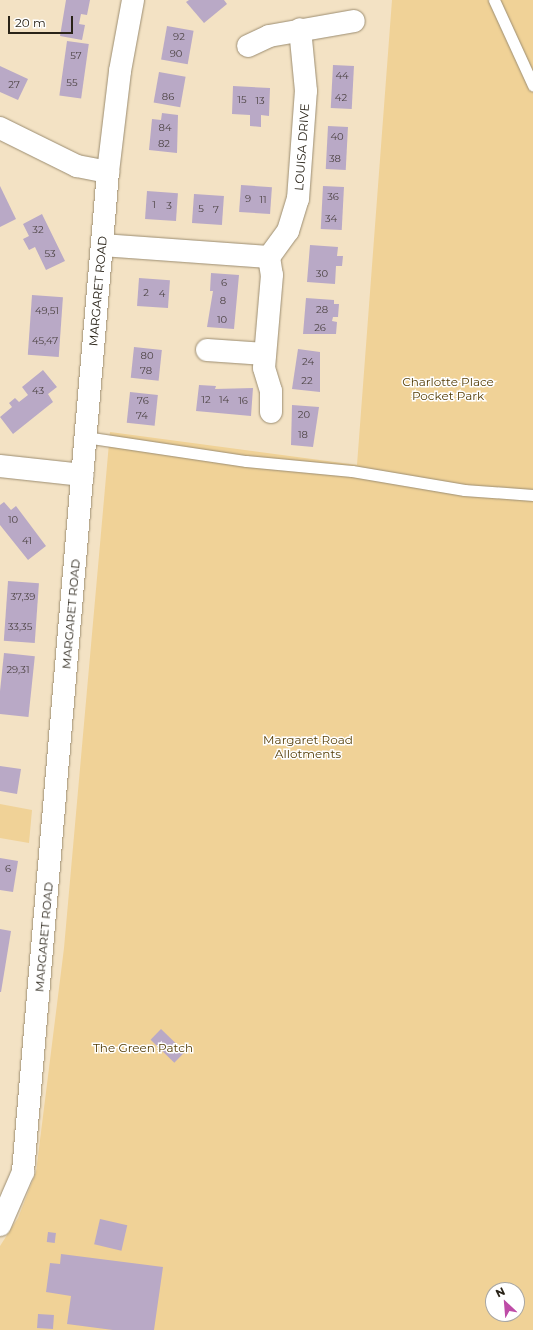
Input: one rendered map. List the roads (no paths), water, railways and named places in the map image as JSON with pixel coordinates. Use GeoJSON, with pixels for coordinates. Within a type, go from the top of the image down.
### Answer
{"type":"FeatureCollection","features":[{"type":"Feature","properties":{"kind":"street","name":"MARGARET ROAD"},"geometry":{"type":"LineString","coordinates":[[0,1225],[23,1172],[108,172],[120,71],[133,0]]}},
{"type":"Feature","properties":{"kind":"street"},"geometry":{"type":"LineString","coordinates":[[248,46],[269,36],[300,29],[354,21]]}},
{"type":"Feature","properties":{"kind":"street","name":"LOUISA DRIVE"},"geometry":{"type":"LineString","coordinates":[[268,257],[288,231],[298,199],[306,91],[300,29]]}},
{"type":"Feature","properties":{"kind":"street"},"geometry":{"type":"LineString","coordinates":[[0,128],[77,166],[108,172]]}},
{"type":"Feature","properties":{"kind":"street"},"geometry":{"type":"LineString","coordinates":[[102,245],[268,257],[272,275],[265,354],[271,412]]}},
{"type":"Feature","properties":{"kind":"street"},"geometry":{"type":"LineString","coordinates":[[207,350],[265,354]]}},
{"type":"Feature","properties":{"kind":"street"},"geometry":{"type":"LineString","coordinates":[[0,466],[83,474]]}},
{"type":"Feature","properties":{"kind":"lane"},"geometry":{"type":"LineString","coordinates":[[494,0],[533,85]]}},
{"type":"Feature","properties":{"kind":"lane"},"geometry":{"type":"LineString","coordinates":[[85,437],[246,461],[352,472],[464,490],[533,495]]}},
{"type":"Feature","properties":{"kind":"park label","name":"Charlotte Place Pocket Park"},"geometry":{"type":"Point","coordinates":[448,389]}},
{"type":"Feature","properties":{"kind":"park label","name":"Margaret Road Allotments"},"geometry":{"type":"Point","coordinates":[308,747]}},
{"type":"Feature","properties":{"kind":"park label","name":"The Green Patch"},"geometry":{"type":"Point","coordinates":[143,1048]}}]}
